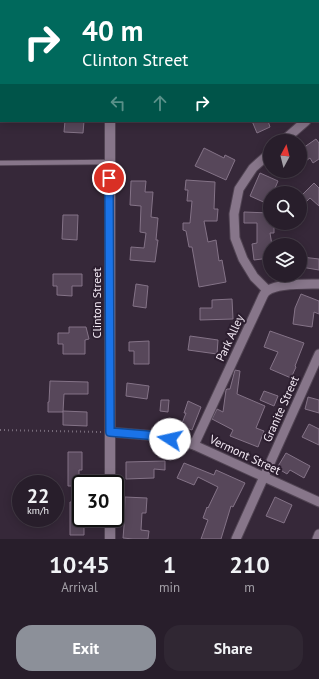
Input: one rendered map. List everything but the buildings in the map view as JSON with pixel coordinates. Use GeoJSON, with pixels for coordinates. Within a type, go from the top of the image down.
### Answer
{"type":"FeatureCollection","features":[{"type":"Feature","properties":{"kind":"street","name":"Clinton Street"},"geometry":{"type":"LineString","coordinates":[[110,122],[110,475]]}},
{"type":"Feature","properties":{"kind":"street"},"geometry":{"type":"LineString","coordinates":[[291,134],[305,122]]}},
{"type":"Feature","properties":{"kind":"street"},"geometry":{"type":"LineString","coordinates":[[263,159],[253,168],[239,189],[234,214],[235,238],[243,259],[254,277],[267,290],[275,286],[319,284]]}},
{"type":"Feature","properties":{"kind":"street","name":"Park Alley"},"geometry":{"type":"LineString","coordinates":[[194,445],[267,290]]}},
{"type":"Feature","properties":{"kind":"street","name":"Granite Street"},"geometry":{"type":"LineString","coordinates":[[236,539],[319,354]]}},
{"type":"Feature","properties":{"kind":"street","name":"Vermont Street"},"geometry":{"type":"LineString","coordinates":[[110,432],[158,436],[194,445],[319,502]]}},
{"type":"Feature","properties":{"kind":"street"},"geometry":{"type":"LineString","coordinates":[[110,527],[110,539]]}},
{"type":"Feature","properties":{"kind":"street"},"geometry":{"type":"LineString","coordinates":[[317,539],[319,534]]}},
{"type":"Feature","properties":{"kind":"lane"},"geometry":{"type":"LineString","coordinates":[[0,163],[109,162]]}},
{"type":"Feature","properties":{"kind":"path"},"geometry":{"type":"LineString","coordinates":[[0,430],[110,432]]}},
{"type":"Feature","properties":{"kind":"route"},"geometry":{"type":"LineString","coordinates":[[109,178],[110,432],[158,436],[170,439]]}}]}
